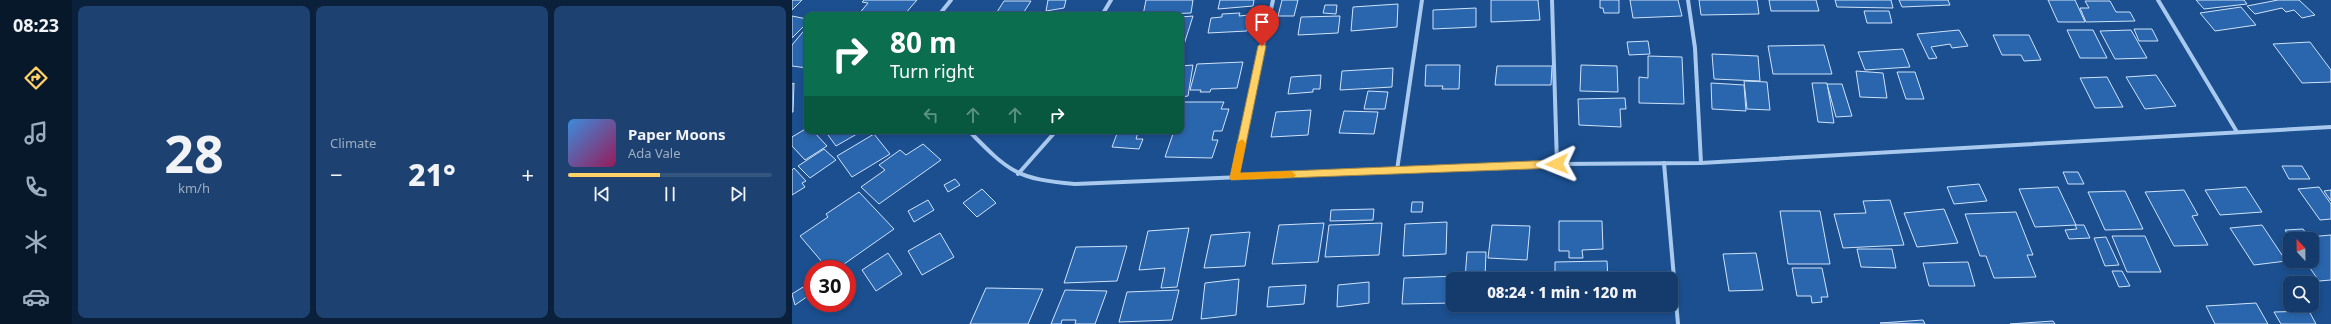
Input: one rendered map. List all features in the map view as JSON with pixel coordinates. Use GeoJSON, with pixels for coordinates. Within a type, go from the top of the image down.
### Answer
{"type":"FeatureCollection","features":[{"type":"Feature","properties":{"kind":"street"},"geometry":{"type":"LineString","coordinates":[[941,12],[951,0]]}},
{"type":"Feature","properties":{"kind":"street"},"geometry":{"type":"LineString","coordinates":[[1104,12],[1111,0]]}},
{"type":"Feature","properties":{"kind":"street"},"geometry":{"type":"LineString","coordinates":[[1234,177],[1273,0]]}},
{"type":"Feature","properties":{"kind":"street"},"geometry":{"type":"LineString","coordinates":[[1397,170],[1422,0]]}},
{"type":"Feature","properties":{"kind":"street"},"geometry":{"type":"LineString","coordinates":[[1552,0],[1557,164]]}},
{"type":"Feature","properties":{"kind":"street"},"geometry":{"type":"LineString","coordinates":[[1688,0],[1695,48],[1701,163]]}},
{"type":"Feature","properties":{"kind":"street"},"geometry":{"type":"LineString","coordinates":[[2158,0],[2237,132]]}},
{"type":"Feature","properties":{"kind":"street"},"geometry":{"type":"LineString","coordinates":[[972,134],[996,158],[1018,174],[1043,181],[1075,184],[1557,164],[1701,163],[2331,127]]}},
{"type":"Feature","properties":{"kind":"street"},"geometry":{"type":"LineString","coordinates":[[1018,174],[1053,134]]}},
{"type":"Feature","properties":{"kind":"street"},"geometry":{"type":"LineString","coordinates":[[1664,163],[1678,324]]}},
{"type":"Feature","properties":{"kind":"building"},"geometry":{"type":"Polygon","coordinates":[[[792,0],[802,0],[792,10],[792,0]]]}},
{"type":"Feature","properties":{"kind":"building"},"geometry":{"type":"Polygon","coordinates":[[[864,0],[917,0],[907,12],[860,12],[868,3],[862,2],[864,0]]]}},
{"type":"Feature","properties":{"kind":"building"},"geometry":{"type":"Polygon","coordinates":[[[1048,0],[1066,0],[1064,8],[1046,11],[1048,0]]]}},
{"type":"Feature","properties":{"kind":"building"},"geometry":{"type":"Polygon","coordinates":[[[1146,0],[1193,0],[1191,13],[1144,12],[1146,0]]]}},
{"type":"Feature","properties":{"kind":"building"},"geometry":{"type":"Polygon","coordinates":[[[1220,0],[1254,0],[1253,6],[1218,9],[1220,0]]]}},
{"type":"Feature","properties":{"kind":"building"},"geometry":{"type":"Polygon","coordinates":[[[1282,0],[1298,0],[1294,16],[1278,16],[1282,0]]]}},
{"type":"Feature","properties":{"kind":"building"},"geometry":{"type":"Polygon","coordinates":[[[1491,0],[1538,0],[1540,20],[1491,22],[1491,0]]]}},
{"type":"Feature","properties":{"kind":"building"},"geometry":{"type":"Polygon","coordinates":[[[1600,0],[1619,0],[1619,13],[1604,13],[1603,8],[1600,8],[1600,0]]]}},
{"type":"Feature","properties":{"kind":"building"},"geometry":{"type":"Polygon","coordinates":[[[1630,0],[1678,0],[1682,16],[1633,18],[1630,0]]]}},
{"type":"Feature","properties":{"kind":"building"},"geometry":{"type":"Polygon","coordinates":[[[1699,0],[1757,0],[1759,14],[1701,15],[1699,0]]]}},
{"type":"Feature","properties":{"kind":"building"},"geometry":{"type":"Polygon","coordinates":[[[1769,0],[1816,0],[1819,11],[1771,11],[1769,0]]]}},
{"type":"Feature","properties":{"kind":"building"},"geometry":{"type":"Polygon","coordinates":[[[1835,0],[1891,0],[1893,8],[1837,7],[1835,0]]]}},
{"type":"Feature","properties":{"kind":"building"},"geometry":{"type":"Polygon","coordinates":[[[1899,0],[1948,0],[1950,5],[1902,7],[1899,0]]]}},
{"type":"Feature","properties":{"kind":"building"},"geometry":{"type":"Polygon","coordinates":[[[2048,0],[2075,0],[2085,22],[2058,22],[2048,0]]]}},
{"type":"Feature","properties":{"kind":"building"},"geometry":{"type":"Polygon","coordinates":[[[2196,0],[2244,0],[2247,4],[2204,9],[2196,0]]]}},
{"type":"Feature","properties":{"kind":"building"},"geometry":{"type":"Polygon","coordinates":[[[2278,0],[2299,0],[2315,15],[2302,18],[2294,10],[2286,12],[2282,8],[2255,14],[2247,6],[2278,0]]]}},
{"type":"Feature","properties":{"kind":"building"},"geometry":{"type":"Polygon","coordinates":[[[1004,1],[1031,1],[1024,12],[997,12],[1004,1]]]}},
{"type":"Feature","properties":{"kind":"building"},"geometry":{"type":"Polygon","coordinates":[[[2085,1],[2110,1],[2116,12],[2130,12],[2135,21],[2086,22],[2080,8],[2089,8],[2085,1]]]}},
{"type":"Feature","properties":{"kind":"building"},"geometry":{"type":"Polygon","coordinates":[[[1398,4],[1397,27],[1351,31],[1353,7],[1398,4]]]}},
{"type":"Feature","properties":{"kind":"building"},"geometry":{"type":"Polygon","coordinates":[[[1325,5],[1337,5],[1336,14],[1323,13],[1325,5]]]}},
{"type":"Feature","properties":{"kind":"building"},"geometry":{"type":"Polygon","coordinates":[[[2241,7],[2256,25],[2215,31],[2200,13],[2241,7]]]}},
{"type":"Feature","properties":{"kind":"building"},"geometry":{"type":"Polygon","coordinates":[[[1476,8],[1476,27],[1433,29],[1433,10],[1476,8]]]}},
{"type":"Feature","properties":{"kind":"building"},"geometry":{"type":"Polygon","coordinates":[[[1864,11],[1889,11],[1892,23],[1867,23],[1864,11]]]}},
{"type":"Feature","properties":{"kind":"building"},"geometry":{"type":"Polygon","coordinates":[[[1240,13],[1239,16],[1249,15],[1247,31],[1208,33],[1211,18],[1222,17],[1222,14],[1240,13]]]}},
{"type":"Feature","properties":{"kind":"building"},"geometry":{"type":"Polygon","coordinates":[[[792,16],[804,18],[804,26],[792,38],[792,16]]]}},
{"type":"Feature","properties":{"kind":"building"},"geometry":{"type":"Polygon","coordinates":[[[1193,16],[1184,44],[1184,17],[1193,16]]]}},
{"type":"Feature","properties":{"kind":"building"},"geometry":{"type":"Polygon","coordinates":[[[1340,16],[1338,33],[1298,35],[1301,17],[1340,16]]]}},
{"type":"Feature","properties":{"kind":"building"},"geometry":{"type":"Polygon","coordinates":[[[2134,29],[2152,29],[2158,41],[2139,41],[2134,29]]]}},
{"type":"Feature","properties":{"kind":"building"},"geometry":{"type":"Polygon","coordinates":[[[1959,30],[1968,46],[1952,48],[1950,44],[1931,47],[1937,58],[1929,59],[1917,34],[1959,30]]]}},
{"type":"Feature","properties":{"kind":"building"},"geometry":{"type":"Polygon","coordinates":[[[2067,30],[2093,30],[2107,58],[2080,58],[2067,30]]]}},
{"type":"Feature","properties":{"kind":"building"},"geometry":{"type":"Polygon","coordinates":[[[2131,30],[2147,58],[2115,59],[2100,31],[2131,30]]]}},
{"type":"Feature","properties":{"kind":"building"},"geometry":{"type":"Polygon","coordinates":[[[804,31],[804,68],[792,66],[792,45],[804,31]]]}},
{"type":"Feature","properties":{"kind":"building"},"geometry":{"type":"Polygon","coordinates":[[[1993,35],[2029,35],[2041,60],[2024,61],[2021,55],[2002,55],[1993,35]]]}},
{"type":"Feature","properties":{"kind":"building"},"geometry":{"type":"Polygon","coordinates":[[[1648,41],[1650,54],[1629,55],[1627,42],[1648,41]]]}},
{"type":"Feature","properties":{"kind":"building"},"geometry":{"type":"Polygon","coordinates":[[[2310,42],[2331,70],[2331,82],[2302,83],[2273,44],[2310,42]]]}},
{"type":"Feature","properties":{"kind":"building"},"geometry":{"type":"Polygon","coordinates":[[[1824,45],[1832,74],[1773,74],[1768,46],[1824,45]]]}},
{"type":"Feature","properties":{"kind":"building"},"geometry":{"type":"Polygon","coordinates":[[[1903,49],[1910,67],[1865,70],[1858,52],[1903,49]]]}},
{"type":"Feature","properties":{"kind":"building"},"geometry":{"type":"Polygon","coordinates":[[[1712,54],[1758,56],[1760,81],[1714,79],[1712,54]]]}},
{"type":"Feature","properties":{"kind":"building"},"geometry":{"type":"Polygon","coordinates":[[[1648,56],[1682,57],[1684,104],[1639,103],[1639,77],[1648,78],[1648,56]]]}},
{"type":"Feature","properties":{"kind":"building"},"geometry":{"type":"Polygon","coordinates":[[[1243,62],[1237,88],[1211,89],[1210,92],[1190,90],[1197,64],[1243,62]]]}},
{"type":"Feature","properties":{"kind":"building"},"geometry":{"type":"Polygon","coordinates":[[[1193,65],[1188,96],[1184,97],[1184,66],[1193,65]]]}},
{"type":"Feature","properties":{"kind":"building"},"geometry":{"type":"Polygon","coordinates":[[[1426,65],[1460,65],[1459,89],[1442,89],[1443,86],[1425,86],[1426,65]]]}},
{"type":"Feature","properties":{"kind":"building"},"geometry":{"type":"Polygon","coordinates":[[[1581,65],[1617,66],[1618,92],[1580,91],[1581,65]]]}},
{"type":"Feature","properties":{"kind":"building"},"geometry":{"type":"Polygon","coordinates":[[[1497,66],[1552,66],[1551,85],[1495,85],[1497,66]]]}},
{"type":"Feature","properties":{"kind":"building"},"geometry":{"type":"Polygon","coordinates":[[[1393,68],[1392,87],[1340,90],[1342,71],[1393,68]]]}},
{"type":"Feature","properties":{"kind":"building"},"geometry":{"type":"Polygon","coordinates":[[[1856,71],[1883,73],[1887,98],[1860,97],[1856,71]]]}},
{"type":"Feature","properties":{"kind":"building"},"geometry":{"type":"Polygon","coordinates":[[[1897,72],[1915,72],[1924,99],[1906,99],[1897,72]]]}},
{"type":"Feature","properties":{"kind":"building"},"geometry":{"type":"Polygon","coordinates":[[[1321,75],[1320,89],[1313,89],[1313,92],[1288,94],[1291,77],[1321,75]]]}},
{"type":"Feature","properties":{"kind":"building"},"geometry":{"type":"Polygon","coordinates":[[[2156,75],[2176,106],[2145,109],[2126,77],[2156,75]]]}},
{"type":"Feature","properties":{"kind":"building"},"geometry":{"type":"Polygon","coordinates":[[[2107,77],[2123,107],[2095,108],[2080,78],[2107,77]]]}},
{"type":"Feature","properties":{"kind":"building"},"geometry":{"type":"Polygon","coordinates":[[[1744,81],[1767,82],[1770,110],[1747,109],[1744,81]]]}},
{"type":"Feature","properties":{"kind":"building"},"geometry":{"type":"Polygon","coordinates":[[[794,83],[793,112],[792,112],[792,84],[794,83]]]}},
{"type":"Feature","properties":{"kind":"building"},"geometry":{"type":"Polygon","coordinates":[[[1711,83],[1744,85],[1746,111],[1712,109],[1711,83]]]}},
{"type":"Feature","properties":{"kind":"building"},"geometry":{"type":"Polygon","coordinates":[[[1812,83],[1827,83],[1834,123],[1818,122],[1812,83]]]}},
{"type":"Feature","properties":{"kind":"building"},"geometry":{"type":"Polygon","coordinates":[[[1827,84],[1842,84],[1852,116],[1836,117],[1827,84]]]}},
{"type":"Feature","properties":{"kind":"building"},"geometry":{"type":"Polygon","coordinates":[[[1368,91],[1388,92],[1385,109],[1364,109],[1368,91]]]}},
{"type":"Feature","properties":{"kind":"building"},"geometry":{"type":"Polygon","coordinates":[[[1625,98],[1626,109],[1620,109],[1621,127],[1579,125],[1578,99],[1625,98]]]}},
{"type":"Feature","properties":{"kind":"building"},"geometry":{"type":"Polygon","coordinates":[[[1184,102],[1224,102],[1221,109],[1229,109],[1222,131],[1214,131],[1212,140],[1218,140],[1212,158],[1165,157],[1173,134],[1184,134],[1184,102]]]}},
{"type":"Feature","properties":{"kind":"building"},"geometry":{"type":"Polygon","coordinates":[[[1311,110],[1308,135],[1271,137],[1276,112],[1311,110]]]}},
{"type":"Feature","properties":{"kind":"building"},"geometry":{"type":"Polygon","coordinates":[[[1344,111],[1378,112],[1374,134],[1339,133],[1344,111]]]}},
{"type":"Feature","properties":{"kind":"building"},"geometry":{"type":"Polygon","coordinates":[[[804,130],[804,134],[816,134],[827,146],[805,160],[792,146],[792,137],[804,130]]]}},
{"type":"Feature","properties":{"kind":"building"},"geometry":{"type":"Polygon","coordinates":[[[827,134],[857,134],[836,146],[827,134]]]}},
{"type":"Feature","properties":{"kind":"building"},"geometry":{"type":"Polygon","coordinates":[[[874,134],[890,154],[852,177],[837,156],[874,134]]]}},
{"type":"Feature","properties":{"kind":"building"},"geometry":{"type":"Polygon","coordinates":[[[1117,134],[1138,134],[1136,139],[1143,139],[1139,149],[1112,147],[1117,134]]]}},
{"type":"Feature","properties":{"kind":"building"},"geometry":{"type":"Polygon","coordinates":[[[923,144],[941,160],[879,204],[861,187],[885,170],[879,165],[900,150],[906,155],[923,144]]]}},
{"type":"Feature","properties":{"kind":"building"},"geometry":{"type":"Polygon","coordinates":[[[824,149],[836,160],[810,178],[798,166],[824,149]]]}},
{"type":"Feature","properties":{"kind":"building"},"geometry":{"type":"Polygon","coordinates":[[[2282,166],[2302,166],[2310,179],[2289,179],[2282,166]]]}},
{"type":"Feature","properties":{"kind":"building"},"geometry":{"type":"Polygon","coordinates":[[[794,168],[806,181],[802,183],[805,187],[792,195],[792,170],[794,168]]]}},
{"type":"Feature","properties":{"kind":"building"},"geometry":{"type":"Polygon","coordinates":[[[2063,172],[2078,172],[2084,184],[2068,184],[2063,172]]]}},
{"type":"Feature","properties":{"kind":"building"},"geometry":{"type":"Polygon","coordinates":[[[955,179],[960,185],[948,192],[944,185],[955,179]]]}},
{"type":"Feature","properties":{"kind":"building"},"geometry":{"type":"Polygon","coordinates":[[[1979,184],[1987,201],[1954,204],[1947,187],[1979,184]]]}},
{"type":"Feature","properties":{"kind":"building"},"geometry":{"type":"Polygon","coordinates":[[[2058,187],[2076,225],[2035,227],[2019,189],[2058,187]]]}},
{"type":"Feature","properties":{"kind":"building"},"geometry":{"type":"Polygon","coordinates":[[[2246,187],[2262,212],[2220,215],[2205,190],[2246,187]]]}},
{"type":"Feature","properties":{"kind":"building"},"geometry":{"type":"Polygon","coordinates":[[[2319,187],[2331,204],[2331,219],[2320,220],[2298,189],[2319,187]]]}},
{"type":"Feature","properties":{"kind":"building"},"geometry":{"type":"Polygon","coordinates":[[[982,189],[996,203],[977,217],[963,203],[982,189]]]}},
{"type":"Feature","properties":{"kind":"building"},"geometry":{"type":"Polygon","coordinates":[[[2184,190],[2198,215],[2192,216],[2208,245],[2174,246],[2145,192],[2184,190]]]}},
{"type":"Feature","properties":{"kind":"building"},"geometry":{"type":"Polygon","coordinates":[[[2331,190],[2331,201],[2324,191],[2331,190]]]}},
{"type":"Feature","properties":{"kind":"building"},"geometry":{"type":"Polygon","coordinates":[[[2125,191],[2143,229],[2105,230],[2088,192],[2125,191]]]}},
{"type":"Feature","properties":{"kind":"building"},"geometry":{"type":"Polygon","coordinates":[[[859,192],[894,229],[850,260],[820,260],[800,236],[828,217],[826,214],[859,192]]]}},
{"type":"Feature","properties":{"kind":"building"},"geometry":{"type":"Polygon","coordinates":[[[928,200],[934,210],[914,222],[908,211],[928,200]]]}},
{"type":"Feature","properties":{"kind":"building"},"geometry":{"type":"Polygon","coordinates":[[[1890,200],[1904,245],[1843,248],[1834,214],[1866,213],[1863,201],[1890,200]]]}},
{"type":"Feature","properties":{"kind":"building"},"geometry":{"type":"Polygon","coordinates":[[[1412,202],[1423,202],[1422,212],[1411,212],[1412,202]]]}},
{"type":"Feature","properties":{"kind":"building"},"geometry":{"type":"Polygon","coordinates":[[[1374,209],[1373,220],[1330,221],[1331,210],[1374,209]]]}},
{"type":"Feature","properties":{"kind":"building"},"geometry":{"type":"Polygon","coordinates":[[[1944,209],[1958,243],[1917,247],[1904,213],[1944,209]]]}},
{"type":"Feature","properties":{"kind":"building"},"geometry":{"type":"Polygon","coordinates":[[[1780,211],[1820,211],[1830,264],[1788,264],[1780,211]]]}},
{"type":"Feature","properties":{"kind":"building"},"geometry":{"type":"Polygon","coordinates":[[[2016,212],[2033,255],[2027,255],[2036,277],[1994,278],[1986,256],[1980,256],[1965,214],[2016,212]]]}},
{"type":"Feature","properties":{"kind":"building"},"geometry":{"type":"Polygon","coordinates":[[[1559,221],[1602,221],[1603,249],[1582,250],[1583,258],[1569,258],[1569,251],[1559,251],[1559,221]]]}},
{"type":"Feature","properties":{"kind":"building"},"geometry":{"type":"Polygon","coordinates":[[[1447,222],[1446,254],[1403,256],[1405,224],[1447,222]]]}},
{"type":"Feature","properties":{"kind":"building"},"geometry":{"type":"Polygon","coordinates":[[[1324,223],[1318,262],[1272,264],[1279,225],[1324,223]]]}},
{"type":"Feature","properties":{"kind":"building"},"geometry":{"type":"Polygon","coordinates":[[[1382,223],[1379,255],[1325,257],[1329,225],[1382,223]]]}},
{"type":"Feature","properties":{"kind":"building"},"geometry":{"type":"Polygon","coordinates":[[[1492,225],[1530,226],[1527,260],[1488,258],[1492,225]]]}},
{"type":"Feature","properties":{"kind":"building"},"geometry":{"type":"Polygon","coordinates":[[[2075,225],[2084,225],[2090,238],[2069,239],[2065,230],[2077,229],[2075,225]]]}},
{"type":"Feature","properties":{"kind":"building"},"geometry":{"type":"Polygon","coordinates":[[[2262,225],[2283,256],[2283,261],[2254,265],[2230,228],[2262,225]]]}},
{"type":"Feature","properties":{"kind":"building"},"geometry":{"type":"Polygon","coordinates":[[[1189,228],[1177,287],[1161,288],[1165,268],[1139,270],[1148,231],[1189,228]]]}},
{"type":"Feature","properties":{"kind":"building"},"geometry":{"type":"Polygon","coordinates":[[[2303,229],[2305,232],[2286,232],[2285,230],[2303,229]]]}},
{"type":"Feature","properties":{"kind":"building"},"geometry":{"type":"Polygon","coordinates":[[[1250,232],[1245,266],[1204,268],[1211,235],[1250,232]]]}},
{"type":"Feature","properties":{"kind":"building"},"geometry":{"type":"Polygon","coordinates":[[[940,233],[954,257],[922,275],[908,251],[940,233]]]}},
{"type":"Feature","properties":{"kind":"building"},"geometry":{"type":"Polygon","coordinates":[[[2331,235],[2331,280],[2319,281],[2319,276],[2316,276],[2310,268],[2319,268],[2319,236],[2331,235]]]}},
{"type":"Feature","properties":{"kind":"building"},"geometry":{"type":"Polygon","coordinates":[[[2112,236],[2145,236],[2161,272],[2127,272],[2112,236]]]}},
{"type":"Feature","properties":{"kind":"building"},"geometry":{"type":"Polygon","coordinates":[[[2106,237],[2119,265],[2105,266],[2094,238],[2106,237]]]}},
{"type":"Feature","properties":{"kind":"building"},"geometry":{"type":"Polygon","coordinates":[[[1127,246],[1117,281],[1064,283],[1076,247],[1127,246]]]}},
{"type":"Feature","properties":{"kind":"building"},"geometry":{"type":"Polygon","coordinates":[[[1857,249],[1892,249],[1896,268],[1861,267],[1857,249]]]}},
{"type":"Feature","properties":{"kind":"building"},"geometry":{"type":"Polygon","coordinates":[[[1467,252],[1486,252],[1485,272],[1466,272],[1467,252]]]}},
{"type":"Feature","properties":{"kind":"building"},"geometry":{"type":"Polygon","coordinates":[[[888,253],[902,274],[876,291],[862,270],[888,253]]]}},
{"type":"Feature","properties":{"kind":"building"},"geometry":{"type":"Polygon","coordinates":[[[1756,253],[1763,290],[1729,291],[1723,254],[1756,253]]]}},
{"type":"Feature","properties":{"kind":"building"},"geometry":{"type":"Polygon","coordinates":[[[1607,261],[1608,272],[1555,272],[1555,262],[1607,261]]]}},
{"type":"Feature","properties":{"kind":"building"},"geometry":{"type":"Polygon","coordinates":[[[1968,262],[1975,286],[1929,286],[1923,263],[1968,262]]]}},
{"type":"Feature","properties":{"kind":"building"},"geometry":{"type":"Polygon","coordinates":[[[1792,268],[1822,268],[1828,297],[1821,297],[1822,302],[1812,303],[1811,296],[1797,296],[1792,268]]]}},
{"type":"Feature","properties":{"kind":"building"},"geometry":{"type":"Polygon","coordinates":[[[2112,271],[2122,271],[2130,286],[2119,287],[2112,271]]]}},
{"type":"Feature","properties":{"kind":"building"},"geometry":{"type":"Polygon","coordinates":[[[1446,276],[1446,303],[1402,304],[1404,278],[1446,276]]]}},
{"type":"Feature","properties":{"kind":"building"},"geometry":{"type":"Polygon","coordinates":[[[1239,279],[1236,315],[1201,319],[1205,283],[1239,279]]]}},
{"type":"Feature","properties":{"kind":"building"},"geometry":{"type":"Polygon","coordinates":[[[1369,282],[1369,303],[1337,307],[1338,285],[1369,282]]]}},
{"type":"Feature","properties":{"kind":"building"},"geometry":{"type":"Polygon","coordinates":[[[1306,285],[1304,304],[1267,307],[1269,287],[1306,285]]]}},
{"type":"Feature","properties":{"kind":"building"},"geometry":{"type":"Polygon","coordinates":[[[803,287],[804,289],[804,299],[795,305],[792,294],[803,287]]]}},
{"type":"Feature","properties":{"kind":"building"},"geometry":{"type":"Polygon","coordinates":[[[986,288],[1043,289],[1028,324],[970,324],[986,288]]]}},
{"type":"Feature","properties":{"kind":"building"},"geometry":{"type":"Polygon","coordinates":[[[1065,290],[1107,291],[1095,324],[1075,324],[1076,320],[1062,320],[1061,324],[1051,324],[1065,290]]]}},
{"type":"Feature","properties":{"kind":"building"},"geometry":{"type":"Polygon","coordinates":[[[1179,290],[1172,320],[1119,322],[1127,292],[1179,290]]]}},
{"type":"Feature","properties":{"kind":"building"},"geometry":{"type":"Polygon","coordinates":[[[2256,303],[2268,324],[2215,324],[2206,306],[2256,303]]]}},
{"type":"Feature","properties":{"kind":"building"},"geometry":{"type":"Polygon","coordinates":[[[2274,312],[2310,312],[2316,324],[2281,324],[2274,312]]]}},
{"type":"Feature","properties":{"kind":"building"},"geometry":{"type":"Polygon","coordinates":[[[1923,320],[1925,324],[1880,323],[1923,320]]]}},
{"type":"Feature","properties":{"kind":"building"},"geometry":{"type":"Polygon","coordinates":[[[2053,321],[2055,324],[2010,324],[2053,321]]]}},
{"type":"Feature","properties":{"kind":"slow traffic"},"geometry":{"type":"LineString","coordinates":[[1242,143],[1234,177],[1291,175]]}},
{"type":"Feature","properties":{"kind":"route"},"geometry":{"type":"LineString","coordinates":[[1262,46],[1234,177],[1557,164]]}}]}
